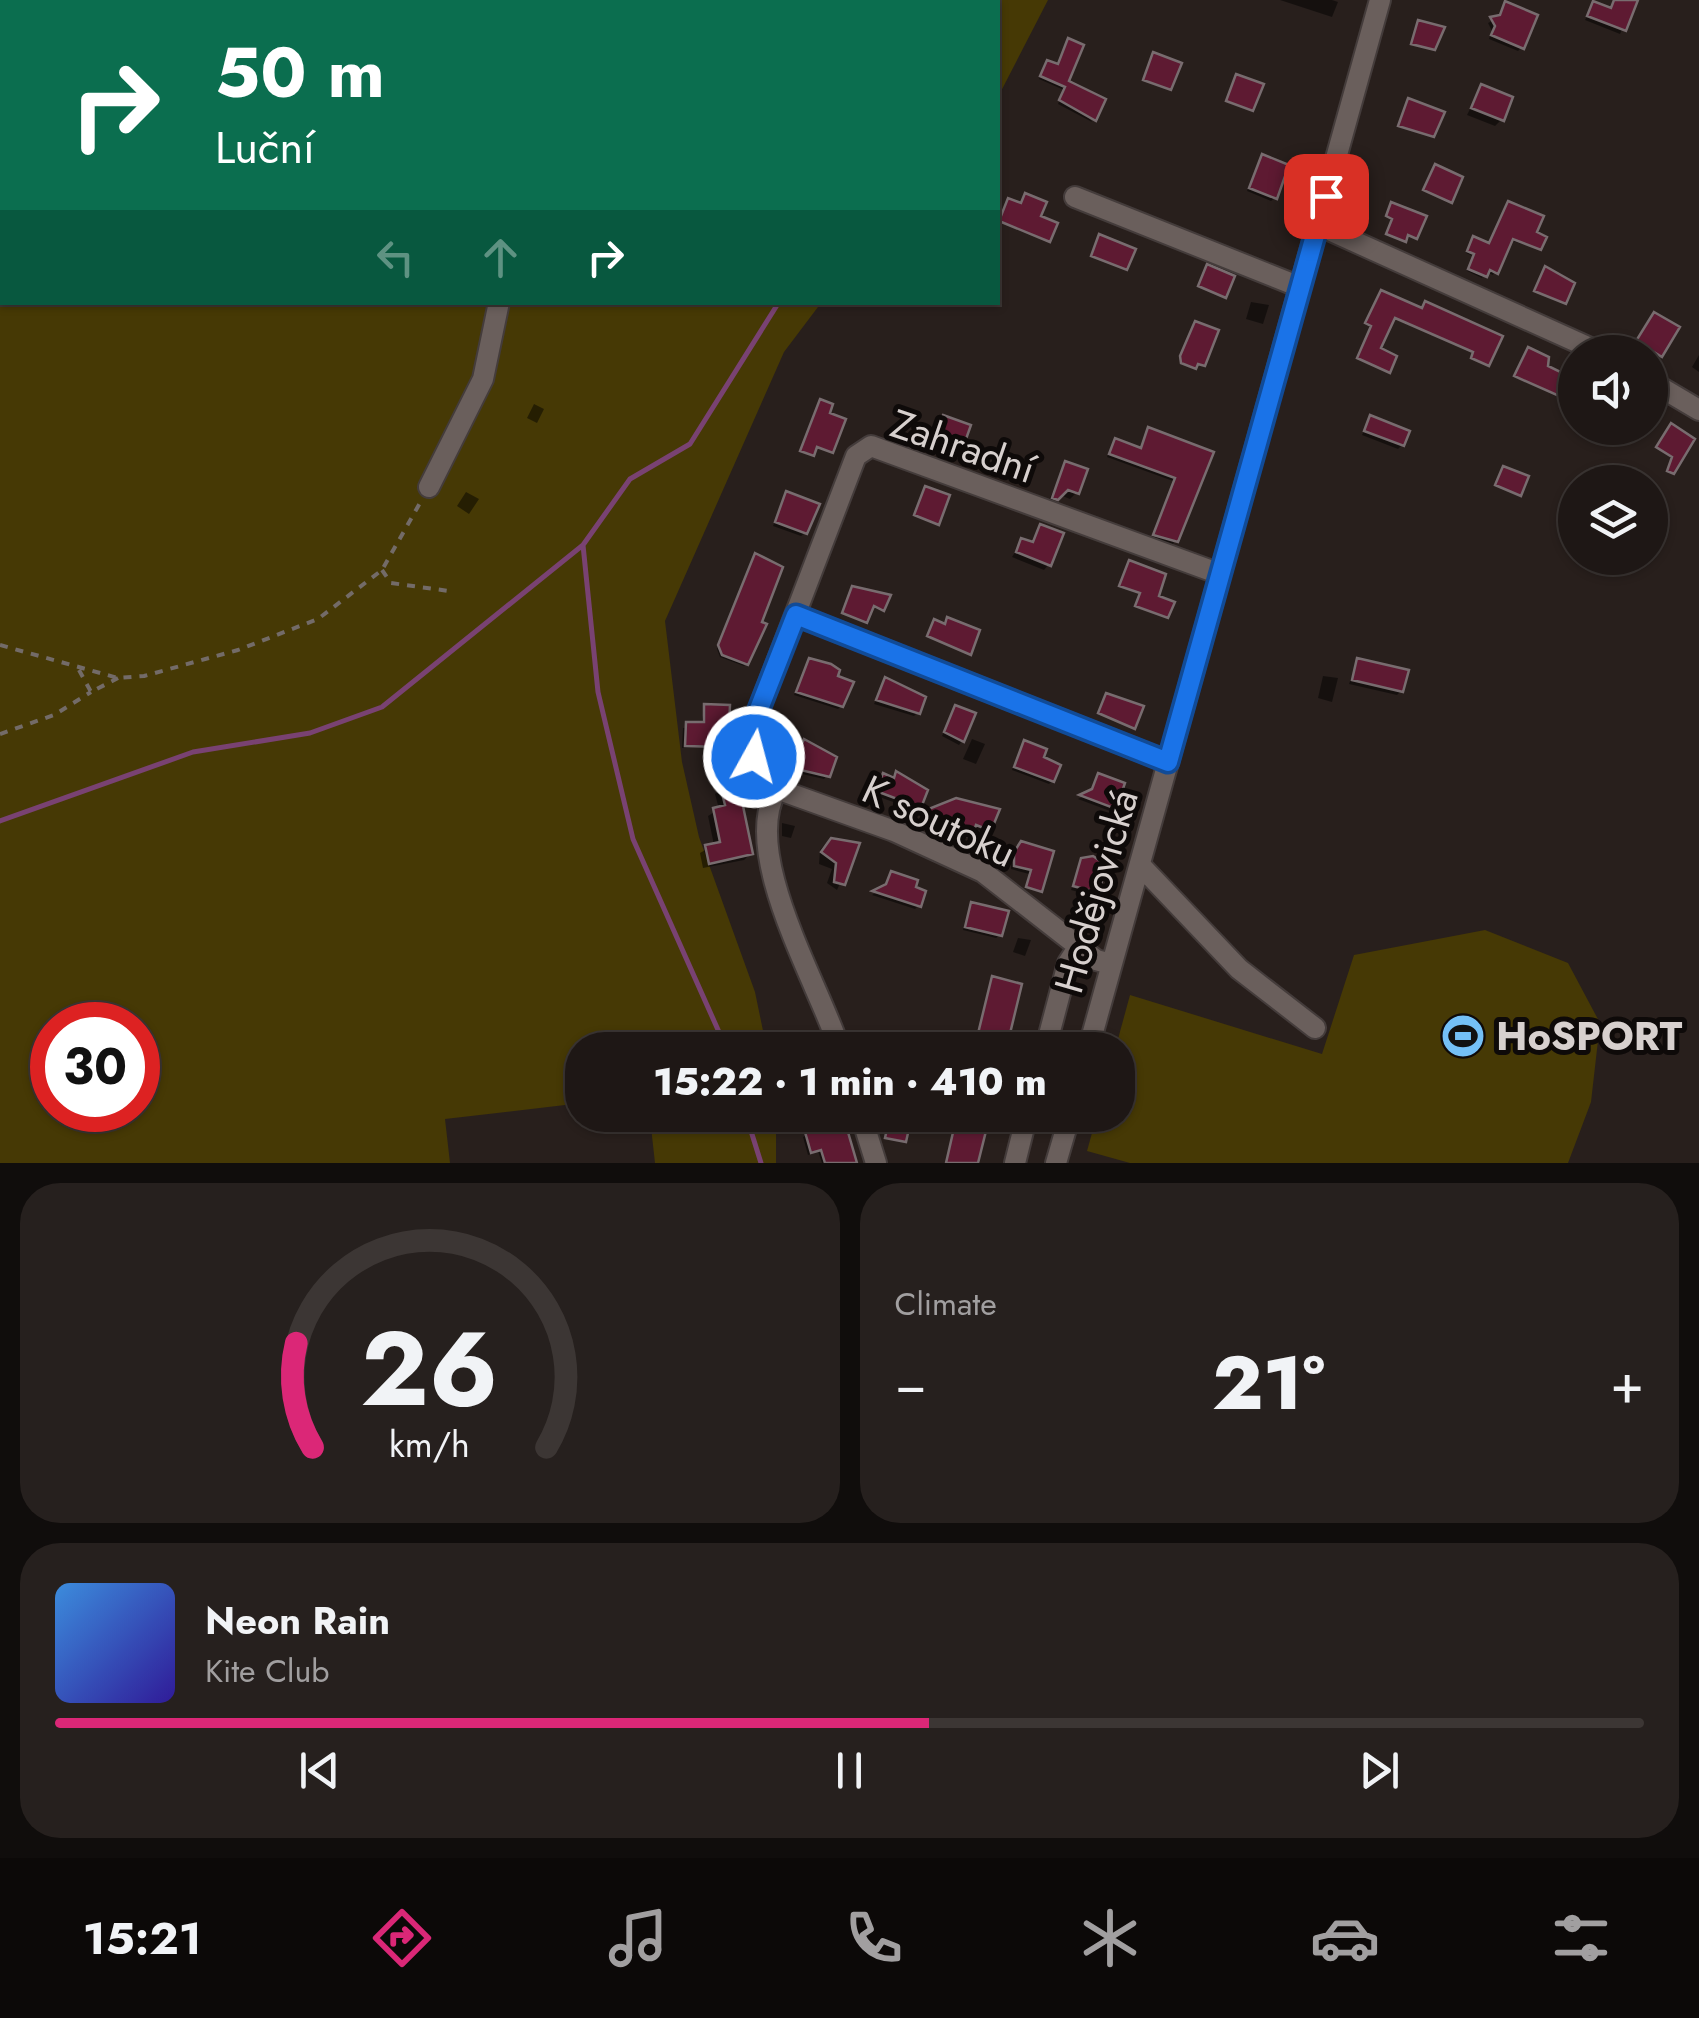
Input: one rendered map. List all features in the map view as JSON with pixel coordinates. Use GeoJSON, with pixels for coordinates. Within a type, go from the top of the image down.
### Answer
{"type":"FeatureCollection","features":[{"type":"Feature","properties":{"kind":"street","name":"Hodějovická"},"geometry":{"type":"LineString","coordinates":[[1093,1032],[1380,0]]}},
{"type":"Feature","properties":{"kind":"street"},"geometry":{"type":"LineString","coordinates":[[1075,197],[1300,287]]}},
{"type":"Feature","properties":{"kind":"street"},"geometry":{"type":"LineString","coordinates":[[1318,225],[1562,335]]}},
{"type":"Feature","properties":{"kind":"street"},"geometry":{"type":"LineString","coordinates":[[429,487],[484,379],[498,305]]}},
{"type":"Feature","properties":{"kind":"street"},"geometry":{"type":"LineString","coordinates":[[1668,392],[1699,410]]}},
{"type":"Feature","properties":{"kind":"street","name":"Zahradní"},"geometry":{"type":"LineString","coordinates":[[778,790],[757,769],[752,744],[764,693],[856,456],[871,446],[1220,574]]}},
{"type":"Feature","properties":{"kind":"street"},"geometry":{"type":"LineString","coordinates":[[796,615],[1168,762]]}},
{"type":"Feature","properties":{"kind":"street"},"geometry":{"type":"LineString","coordinates":[[778,790],[768,806],[766,840],[788,921],[806,969],[822,994],[834,1032]]}},
{"type":"Feature","properties":{"kind":"street","name":"K soutoku"},"geometry":{"type":"LineString","coordinates":[[778,790],[894,832],[983,872],[1079,946],[1112,964]]}},
{"type":"Feature","properties":{"kind":"street"},"geometry":{"type":"LineString","coordinates":[[1140,866],[1240,969],[1315,1028]]}},
{"type":"Feature","properties":{"kind":"street"},"geometry":{"type":"LineString","coordinates":[[1050,1032],[1068,962],[1079,946]]}},
{"type":"Feature","properties":{"kind":"street"},"geometry":{"type":"LineString","coordinates":[[866,1132],[876,1163]]}},
{"type":"Feature","properties":{"kind":"street"},"geometry":{"type":"LineString","coordinates":[[1014,1163],[1023,1132]]}},
{"type":"Feature","properties":{"kind":"street"},"geometry":{"type":"LineString","coordinates":[[1056,1163],[1065,1132]]}},
{"type":"Feature","properties":{"kind":"path"},"geometry":{"type":"LineString","coordinates":[[0,645],[118,678],[144,676],[219,656],[303,627],[382,570],[429,487]]}},
{"type":"Feature","properties":{"kind":"path"},"geometry":{"type":"LineString","coordinates":[[382,570],[391,583],[449,591]]}},
{"type":"Feature","properties":{"kind":"path"},"geometry":{"type":"LineString","coordinates":[[78,668],[91,692]]}},
{"type":"Feature","properties":{"kind":"path"},"geometry":{"type":"LineString","coordinates":[[0,734],[54,715],[118,678]]}},
{"type":"Feature","properties":{"kind":"shaded area"},"geometry":{"type":"Polygon","coordinates":[[[1000,0],[1048,0],[1000,93],[1000,0]]]}},
{"type":"Feature","properties":{"kind":"shaded area"},"geometry":{"type":"Polygon","coordinates":[[[0,305],[819,305],[784,352],[665,621],[682,762],[699,837],[755,992],[763,1032],[565,1032],[565,1105],[445,1119],[450,1163],[0,1163],[0,305]]]}},
{"type":"Feature","properties":{"kind":"shaded area","name":"HoSPORT"},"geometry":{"type":"Polygon","coordinates":[[[1485,930],[1568,963],[1600,1023],[1591,1102],[1568,1163],[1130,1163],[1087,1151],[1092,1132],[1135,1132],[1135,1032],[1120,1032],[1130,995],[1322,1054],[1354,955],[1485,930]]]}},
{"type":"Feature","properties":{"kind":"shaded area"},"geometry":{"type":"Polygon","coordinates":[[[652,1132],[776,1132],[776,1163],[655,1163],[652,1132]]]}},
{"type":"Feature","properties":{"kind":"building"},"geometry":{"type":"Polygon","coordinates":[[[1614,0],[1638,0],[1626,31],[1587,16],[1593,1],[1611,8],[1614,0]]]}},
{"type":"Feature","properties":{"kind":"building"},"geometry":{"type":"Polygon","coordinates":[[[1505,1],[1538,15],[1524,49],[1491,35],[1495,26],[1490,17],[1500,15],[1505,1]]]}},
{"type":"Feature","properties":{"kind":"building"},"geometry":{"type":"Polygon","coordinates":[[[1418,20],[1445,27],[1435,50],[1411,44],[1418,20]]]}},
{"type":"Feature","properties":{"kind":"building"},"geometry":{"type":"Polygon","coordinates":[[[1068,38],[1084,45],[1069,81],[1106,99],[1096,121],[1059,100],[1065,87],[1040,76],[1047,60],[1058,64],[1068,38]]]}},
{"type":"Feature","properties":{"kind":"building"},"geometry":{"type":"Polygon","coordinates":[[[1153,52],[1182,63],[1171,90],[1143,80],[1153,52]]]}},
{"type":"Feature","properties":{"kind":"building"},"geometry":{"type":"Polygon","coordinates":[[[1236,74],[1264,84],[1253,111],[1226,101],[1236,74]]]}},
{"type":"Feature","properties":{"kind":"building"},"geometry":{"type":"Polygon","coordinates":[[[1481,84],[1513,97],[1504,121],[1471,108],[1481,84]]]}},
{"type":"Feature","properties":{"kind":"building"},"geometry":{"type":"Polygon","coordinates":[[[1408,98],[1445,112],[1434,137],[1398,126],[1408,98]]]}},
{"type":"Feature","properties":{"kind":"building"},"geometry":{"type":"Polygon","coordinates":[[[1262,154],[1289,165],[1277,199],[1249,188],[1262,154]]]}},
{"type":"Feature","properties":{"kind":"building"},"geometry":{"type":"Polygon","coordinates":[[[1435,164],[1463,177],[1452,203],[1423,190],[1435,164]]]}},
{"type":"Feature","properties":{"kind":"building"},"geometry":{"type":"Polygon","coordinates":[[[1025,193],[1047,202],[1041,216],[1058,223],[1050,242],[1000,221],[1008,198],[1021,203],[1025,193]]]}},
{"type":"Feature","properties":{"kind":"building"},"geometry":{"type":"Polygon","coordinates":[[[1508,201],[1544,216],[1537,232],[1547,237],[1541,250],[1513,239],[1498,274],[1490,270],[1487,277],[1468,269],[1474,254],[1467,251],[1473,236],[1489,243],[1508,201]]]}},
{"type":"Feature","properties":{"kind":"building"},"geometry":{"type":"Polygon","coordinates":[[[1391,202],[1427,216],[1417,239],[1408,235],[1406,242],[1386,234],[1392,219],[1386,216],[1391,202]]]}},
{"type":"Feature","properties":{"kind":"building"},"geometry":{"type":"Polygon","coordinates":[[[1099,234],[1136,249],[1127,270],[1091,256],[1099,234]]]}},
{"type":"Feature","properties":{"kind":"building"},"geometry":{"type":"Polygon","coordinates":[[[1207,264],[1235,276],[1226,298],[1198,286],[1207,264]]]}},
{"type":"Feature","properties":{"kind":"building"},"geometry":{"type":"Polygon","coordinates":[[[1545,266],[1575,283],[1566,304],[1534,291],[1545,266]]]}},
{"type":"Feature","properties":{"kind":"building"},"geometry":{"type":"Polygon","coordinates":[[[1381,290],[1422,308],[1425,301],[1503,336],[1489,366],[1471,358],[1473,352],[1395,318],[1381,348],[1397,356],[1390,373],[1357,358],[1371,326],[1365,323],[1381,290]]]}},
{"type":"Feature","properties":{"kind":"building"},"geometry":{"type":"Polygon","coordinates":[[[1654,312],[1680,327],[1668,347],[1668,335],[1640,335],[1654,312]]]}},
{"type":"Feature","properties":{"kind":"building"},"geometry":{"type":"Polygon","coordinates":[[[1195,321],[1219,330],[1205,366],[1198,364],[1196,369],[1181,363],[1180,356],[1195,321]]]}},
{"type":"Feature","properties":{"kind":"building"},"geometry":{"type":"Polygon","coordinates":[[[1528,347],[1549,357],[1548,366],[1558,371],[1558,395],[1514,376],[1528,347]]]}},
{"type":"Feature","properties":{"kind":"building"},"geometry":{"type":"Polygon","coordinates":[[[820,399],[833,404],[830,413],[846,419],[833,453],[817,447],[814,456],[800,451],[820,399]]]}},
{"type":"Feature","properties":{"kind":"building"},"geometry":{"type":"Polygon","coordinates":[[[943,415],[971,425],[960,456],[948,457],[941,449],[946,436],[937,432],[943,415]]]}},
{"type":"Feature","properties":{"kind":"building"},"geometry":{"type":"Polygon","coordinates":[[[1370,415],[1410,431],[1404,446],[1364,431],[1370,415]]]}},
{"type":"Feature","properties":{"kind":"building"},"geometry":{"type":"Polygon","coordinates":[[[1671,423],[1695,439],[1674,474],[1668,471],[1672,457],[1656,447],[1668,445],[1671,423]]]}},
{"type":"Feature","properties":{"kind":"building"},"geometry":{"type":"Polygon","coordinates":[[[1148,427],[1214,452],[1178,542],[1153,535],[1175,478],[1109,454],[1115,438],[1141,448],[1148,427]]]}},
{"type":"Feature","properties":{"kind":"building"},"geometry":{"type":"Polygon","coordinates":[[[1065,461],[1088,469],[1079,494],[1068,490],[1058,500],[1052,498],[1065,461]]]}},
{"type":"Feature","properties":{"kind":"building"},"geometry":{"type":"Polygon","coordinates":[[[1503,466],[1529,476],[1521,496],[1495,485],[1503,466]]]}},
{"type":"Feature","properties":{"kind":"building"},"geometry":{"type":"Polygon","coordinates":[[[925,486],[950,495],[939,525],[914,515],[925,486]]]}},
{"type":"Feature","properties":{"kind":"building"},"geometry":{"type":"Polygon","coordinates":[[[786,491],[820,504],[807,534],[775,522],[786,491]]]}},
{"type":"Feature","properties":{"kind":"building"},"geometry":{"type":"Polygon","coordinates":[[[1040,524],[1064,533],[1051,566],[1016,552],[1021,538],[1033,542],[1040,524]]]}},
{"type":"Feature","properties":{"kind":"building"},"geometry":{"type":"Polygon","coordinates":[[[755,553],[783,567],[762,622],[767,624],[748,665],[722,655],[718,645],[755,553]]]}},
{"type":"Feature","properties":{"kind":"building"},"geometry":{"type":"Polygon","coordinates":[[[1129,560],[1166,574],[1159,596],[1175,602],[1168,618],[1135,606],[1140,593],[1119,586],[1129,560]]]}},
{"type":"Feature","properties":{"kind":"building"},"geometry":{"type":"Polygon","coordinates":[[[852,586],[891,595],[884,611],[874,606],[867,623],[842,613],[852,586]]]}},
{"type":"Feature","properties":{"kind":"building"},"geometry":{"type":"Polygon","coordinates":[[[947,617],[980,630],[971,655],[927,636],[934,619],[945,624],[947,617]]]}},
{"type":"Feature","properties":{"kind":"building"},"geometry":{"type":"Polygon","coordinates":[[[809,658],[831,664],[840,670],[838,676],[854,682],[843,707],[796,692],[809,658]]]}},
{"type":"Feature","properties":{"kind":"building"},"geometry":{"type":"Polygon","coordinates":[[[1357,658],[1409,670],[1403,692],[1352,680],[1357,658]]]}},
{"type":"Feature","properties":{"kind":"building"},"geometry":{"type":"Polygon","coordinates":[[[885,677],[926,697],[920,714],[876,700],[885,677]]]}},
{"type":"Feature","properties":{"kind":"building"},"geometry":{"type":"Polygon","coordinates":[[[1106,693],[1144,706],[1135,729],[1098,713],[1106,693]]]}},
{"type":"Feature","properties":{"kind":"building"},"geometry":{"type":"Polygon","coordinates":[[[704,704],[730,705],[729,725],[722,724],[721,747],[685,746],[686,722],[704,722],[704,704]]]}},
{"type":"Feature","properties":{"kind":"building"},"geometry":{"type":"Polygon","coordinates":[[[955,705],[976,713],[964,742],[944,732],[955,705]]]}},
{"type":"Feature","properties":{"kind":"building"},"geometry":{"type":"Polygon","coordinates":[[[804,739],[837,757],[830,777],[792,768],[788,754],[799,751],[804,739]]]}},
{"type":"Feature","properties":{"kind":"building"},"geometry":{"type":"Polygon","coordinates":[[[1024,740],[1047,749],[1044,757],[1061,765],[1054,782],[1014,767],[1024,740]]]}},
{"type":"Feature","properties":{"kind":"building"},"geometry":{"type":"Polygon","coordinates":[[[896,771],[928,790],[921,808],[876,791],[883,773],[894,778],[896,771]]]}},
{"type":"Feature","properties":{"kind":"building"},"geometry":{"type":"Polygon","coordinates":[[[1098,773],[1125,783],[1116,809],[1079,795],[1092,789],[1098,773]]]}},
{"type":"Feature","properties":{"kind":"building"},"geometry":{"type":"Polygon","coordinates":[[[738,782],[753,854],[709,864],[705,845],[720,842],[713,808],[725,805],[720,785],[738,782]]]}},
{"type":"Feature","properties":{"kind":"building"},"geometry":{"type":"Polygon","coordinates":[[[956,798],[1000,809],[991,831],[976,825],[971,838],[937,825],[940,816],[926,810],[956,798]]]}},
{"type":"Feature","properties":{"kind":"building"},"geometry":{"type":"Polygon","coordinates":[[[831,838],[860,843],[845,885],[834,882],[836,863],[821,852],[831,838]]]}},
{"type":"Feature","properties":{"kind":"building"},"geometry":{"type":"Polygon","coordinates":[[[1021,841],[1054,851],[1042,892],[1026,887],[1031,870],[1014,866],[1014,852],[1021,841]]]}},
{"type":"Feature","properties":{"kind":"building"},"geometry":{"type":"Polygon","coordinates":[[[1093,856],[1106,865],[1099,893],[1073,886],[1081,858],[1093,856]]]}},
{"type":"Feature","properties":{"kind":"building"},"geometry":{"type":"Polygon","coordinates":[[[891,871],[918,880],[916,887],[926,891],[921,907],[872,891],[886,884],[891,871]]]}},
{"type":"Feature","properties":{"kind":"building"},"geometry":{"type":"Polygon","coordinates":[[[971,902],[1009,911],[1002,936],[965,927],[971,902]]]}},
{"type":"Feature","properties":{"kind":"building"},"geometry":{"type":"Polygon","coordinates":[[[992,976],[1022,984],[1010,1032],[978,1032],[992,976]]]}},
{"type":"Feature","properties":{"kind":"building"},"geometry":{"type":"Polygon","coordinates":[[[805,1132],[848,1132],[857,1163],[825,1163],[821,1150],[811,1153],[805,1132]]]}},
{"type":"Feature","properties":{"kind":"building"},"geometry":{"type":"Polygon","coordinates":[[[886,1132],[908,1132],[906,1142],[885,1138],[886,1132]]]}},
{"type":"Feature","properties":{"kind":"building"},"geometry":{"type":"Polygon","coordinates":[[[953,1132],[986,1132],[978,1163],[946,1163],[953,1132]]]}},
{"type":"Feature","properties":{"kind":"waterway"},"geometry":{"type":"LineString","coordinates":[[0,821],[193,752],[310,733],[382,707],[583,545],[630,479],[690,444],[777,305]]}},
{"type":"Feature","properties":{"kind":"waterway"},"geometry":{"type":"LineString","coordinates":[[583,545],[598,692],[633,839],[719,1032]]}},
{"type":"Feature","properties":{"kind":"waterway"},"geometry":{"type":"LineString","coordinates":[[751,1132],[761,1163]]}},
{"type":"Feature","properties":{"kind":"place","name":"HoSPORT"},"geometry":{"type":"Point","coordinates":[1463,1036]}},
{"type":"Feature","properties":{"kind":"route"},"geometry":{"type":"LineString","coordinates":[[754,757],[752,744],[759,709],[796,615],[1168,762],[1326,196]]}}]}
